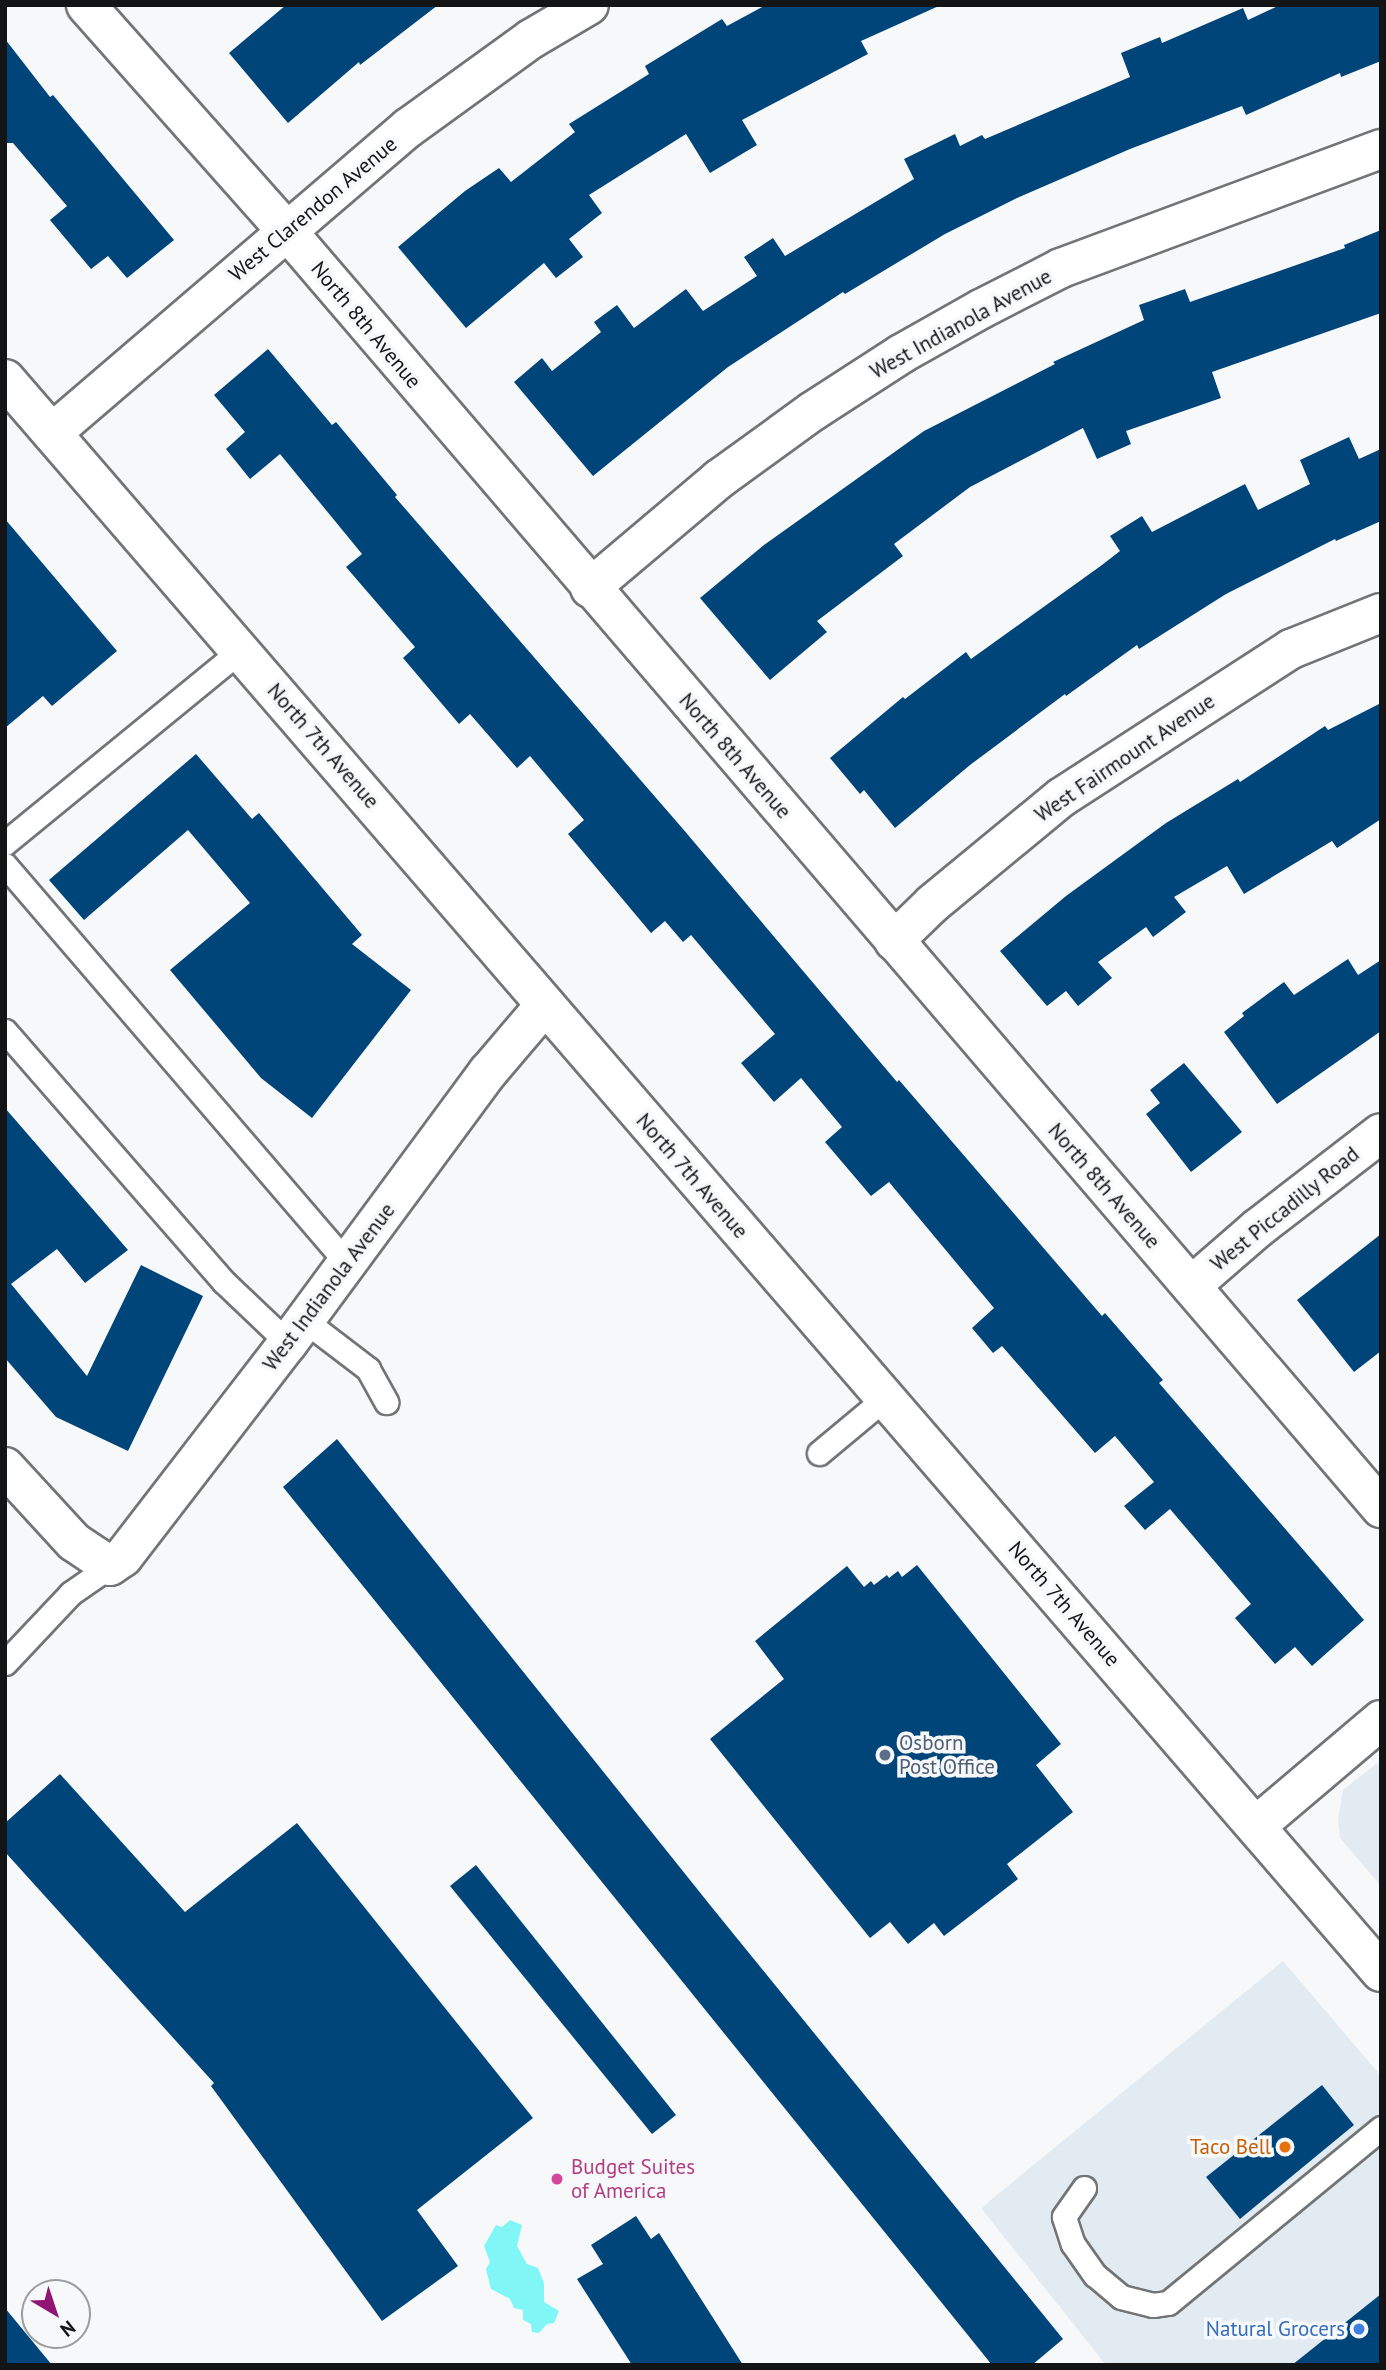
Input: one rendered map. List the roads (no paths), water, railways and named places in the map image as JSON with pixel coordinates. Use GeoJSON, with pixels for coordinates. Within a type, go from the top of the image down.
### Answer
{"type":"FeatureCollection","features":[{"type":"Feature","properties":{"kind":"street","name":"North 8th Avenue"},"geometry":{"type":"LineString","coordinates":[[86,5],[287,231],[590,588],[1381,1508]]}},
{"type":"Feature","properties":{"kind":"street","name":"West Clarendon Avenue"},"geometry":{"type":"LineString","coordinates":[[52,433],[408,128],[531,39],[589,5]]}},
{"type":"Feature","properties":{"kind":"street","name":"West Indianola Avenue"},"geometry":{"type":"LineString","coordinates":[[590,588],[719,479],[824,404],[901,354],[958,322],[1060,268],[1381,149]]}},
{"type":"Feature","properties":{"kind":"street","name":"North 7th Avenue"},"geometry":{"type":"LineString","coordinates":[[5,379],[1381,1972]]}},
{"type":"Feature","properties":{"kind":"street","name":"West Fairmount Avenue"},"geometry":{"type":"LineString","coordinates":[[894,941],[932,904],[1062,797],[1291,649],[1381,613]]}},
{"type":"Feature","properties":{"kind":"street","name":"West Indianola Avenue"},"geometry":{"type":"LineString","coordinates":[[110,1566],[131,1548],[488,1072],[545,1005]]}},
{"type":"Feature","properties":{"kind":"street","name":"West Piccadilly Road"},"geometry":{"type":"LineString","coordinates":[[1191,1286],[1258,1228],[1381,1133]]}},
{"type":"Feature","properties":{"kind":"street"},"geometry":{"type":"LineString","coordinates":[[5,1467],[74,1542],[110,1566]]}},
{"type":"Feature","properties":{"kind":"street"},"geometry":{"type":"LineString","coordinates":[[1256,1826],[1381,1720]]}},
{"type":"Feature","properties":{"kind":"lane"},"geometry":{"type":"LineString","coordinates":[[5,843],[241,650]]}},
{"type":"Feature","properties":{"kind":"lane"},"geometry":{"type":"LineString","coordinates":[[5,865],[347,1263]]}},
{"type":"Feature","properties":{"kind":"lane"},"geometry":{"type":"LineString","coordinates":[[5,1031],[224,1282],[296,1331],[368,1369],[386,1402]]}},
{"type":"Feature","properties":{"kind":"lane"},"geometry":{"type":"LineString","coordinates":[[819,1453],[885,1398]]}},
{"type":"Feature","properties":{"kind":"lane"},"geometry":{"type":"LineString","coordinates":[[5,1663],[71,1593],[110,1566]]}},
{"type":"Feature","properties":{"kind":"lane"},"geometry":{"type":"LineString","coordinates":[[1084,2188],[1065,2217],[1073,2244],[1095,2275],[1121,2297],[1153,2305],[1168,2303],[1381,2128]]}},
{"type":"Feature","properties":{"kind":"water"},"geometry":{"type":"Polygon","coordinates":[[[510,2220],[522,2225],[517,2246],[527,2264],[538,2268],[544,2283],[544,2302],[559,2311],[554,2323],[547,2324],[539,2333],[532,2332],[531,2324],[523,2320],[523,2310],[514,2308],[510,2299],[491,2289],[486,2269],[490,2262],[484,2246],[496,2225],[502,2227],[510,2220]]]}},
{"type":"Feature","properties":{"kind":"place","name":"Osborn Post Office"},"geometry":{"type":"Point","coordinates":[885,1755]}},
{"type":"Feature","properties":{"kind":"place","name":"Taco Bell"},"geometry":{"type":"Point","coordinates":[1285,2147]}},
{"type":"Feature","properties":{"kind":"place","name":"Budget Suites of America"},"geometry":{"type":"Point","coordinates":[557,2179]}},
{"type":"Feature","properties":{"kind":"place","name":"Natural Grocers"},"geometry":{"type":"Point","coordinates":[1359,2329]}}]}
